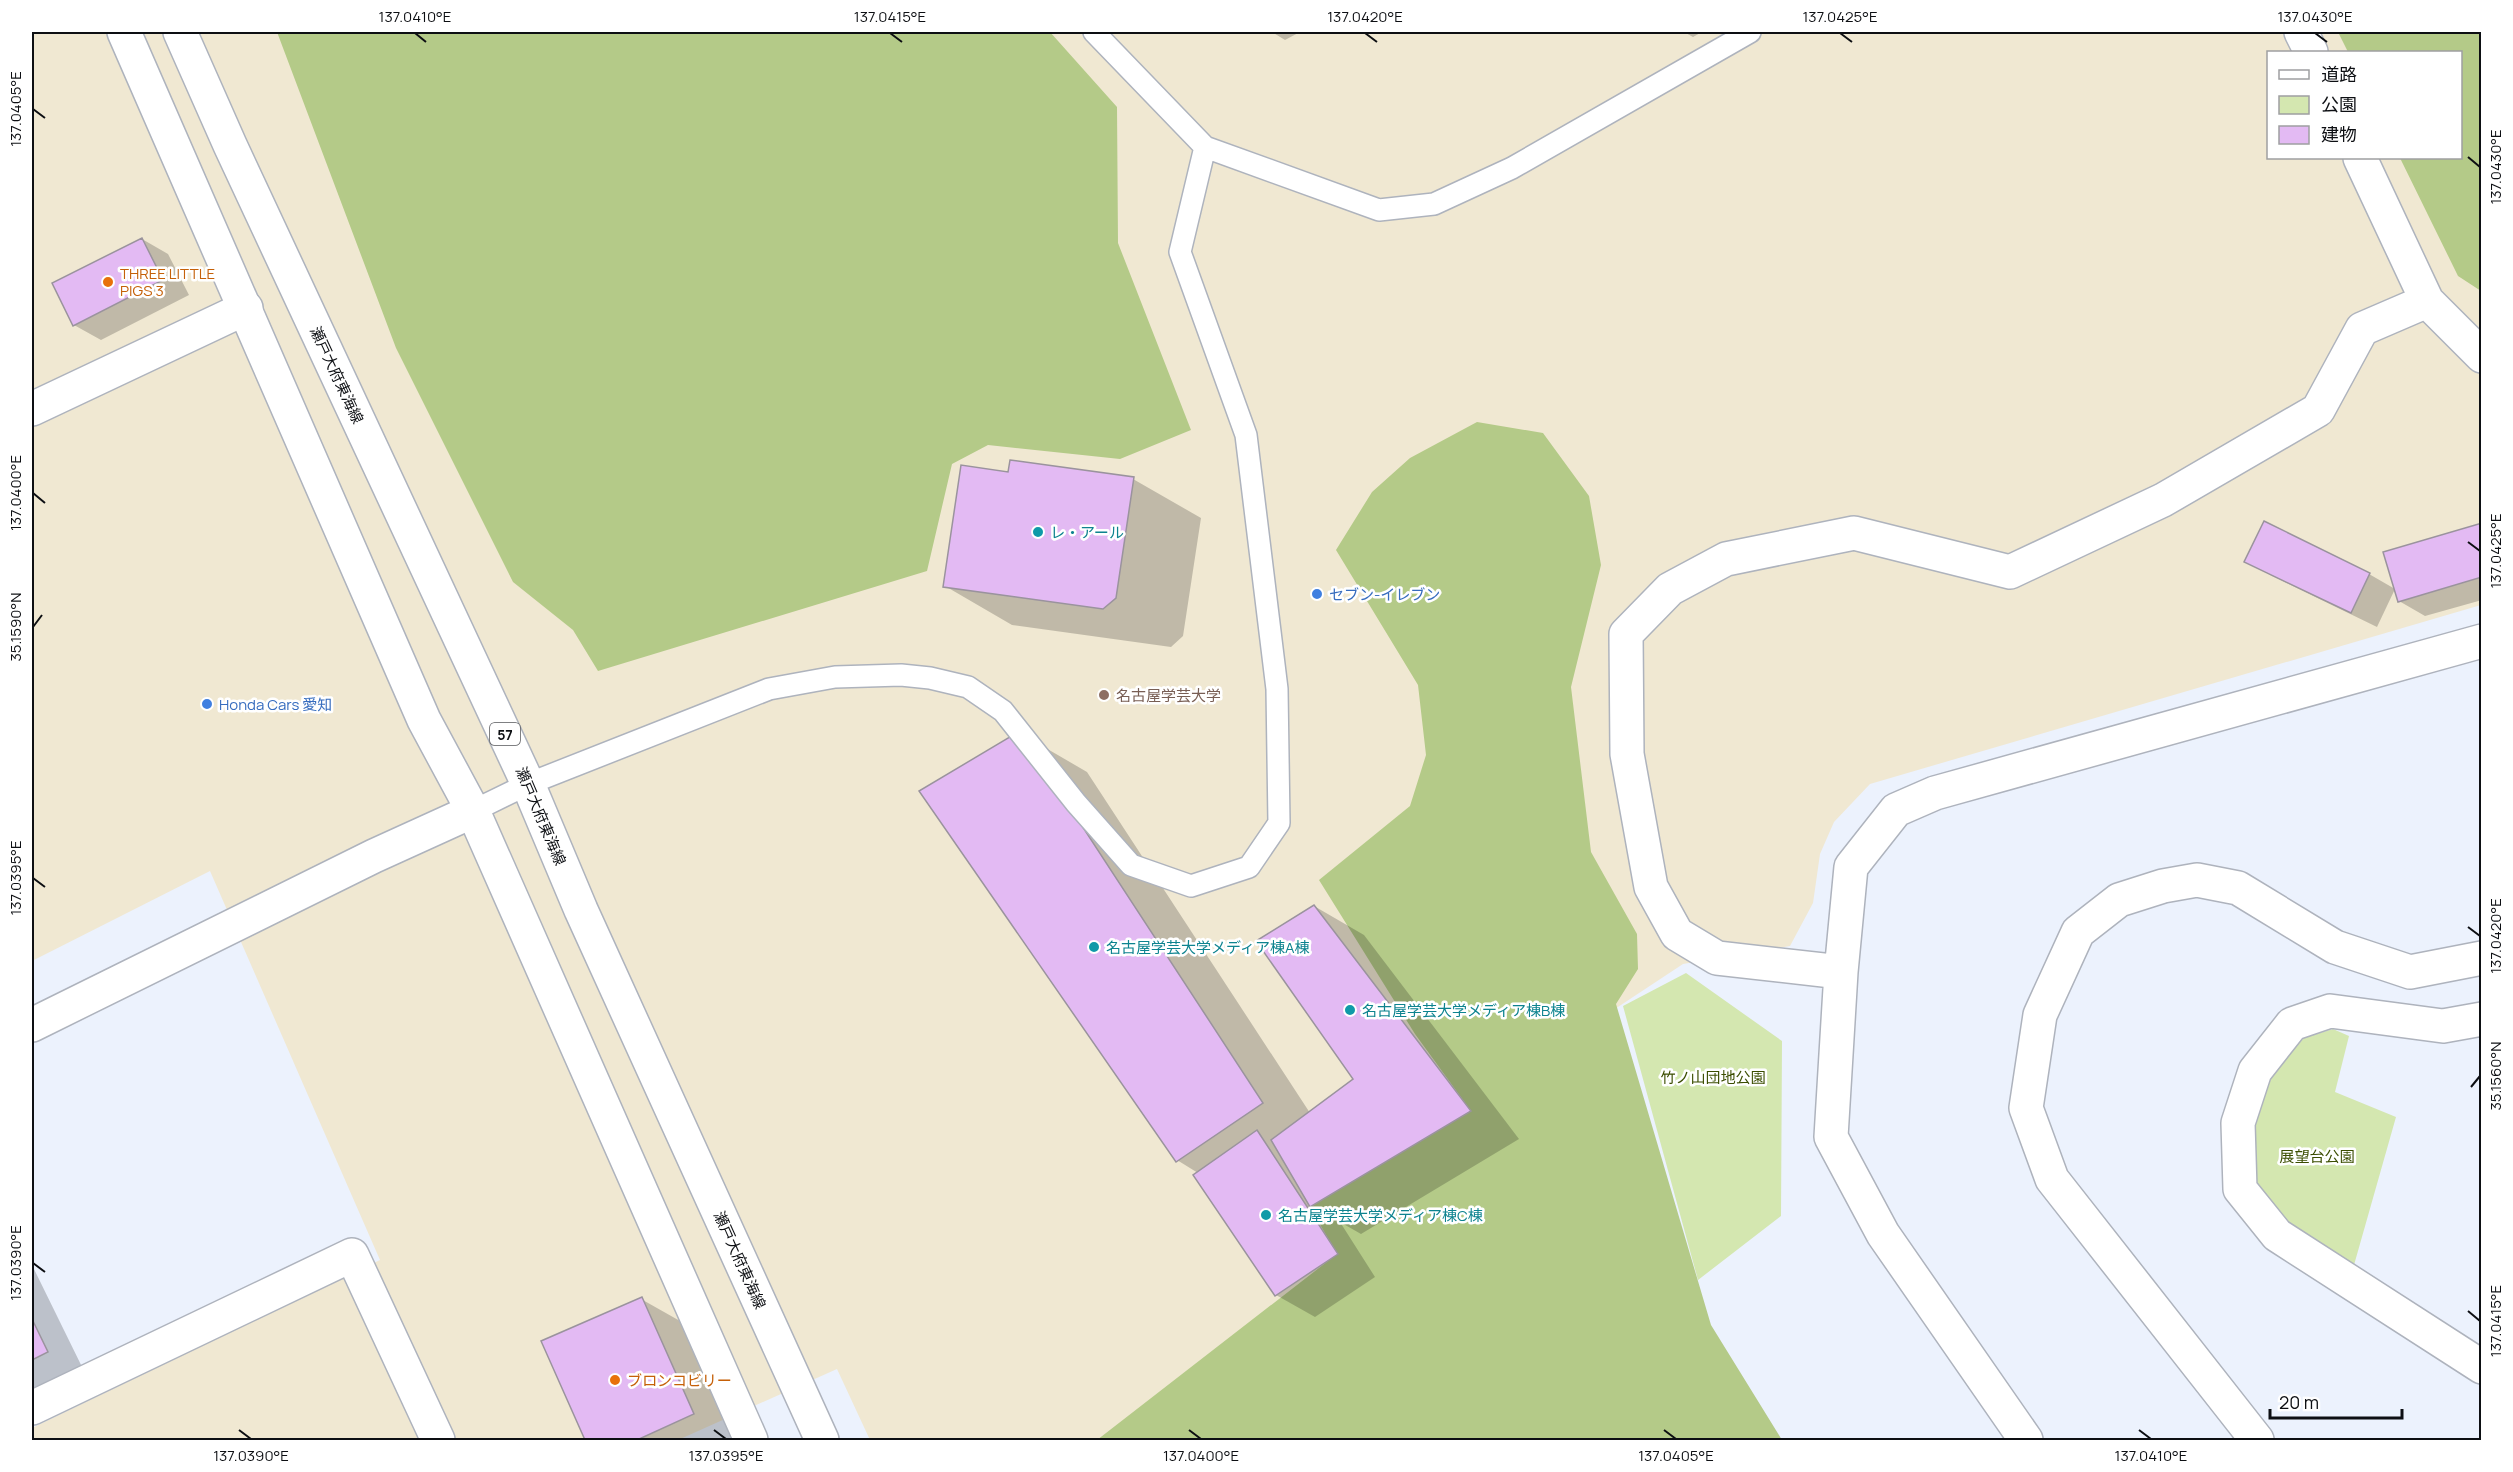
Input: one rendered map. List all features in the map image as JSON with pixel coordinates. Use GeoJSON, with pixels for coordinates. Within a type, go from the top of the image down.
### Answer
{"type":"FeatureCollection","features":[{"type":"Feature","properties":{"kind":"street"},"geometry":{"type":"LineString","coordinates":[[124,32],[424,720],[472,812],[751,1440]]}},
{"type":"Feature","properties":{"kind":"street","name":"瀬戸大府東海線"},"geometry":{"type":"LineString","coordinates":[[180,32],[235,156],[528,784],[586,920],[822,1440]]}},
{"type":"Feature","properties":{"kind":"street"},"geometry":{"type":"LineString","coordinates":[[2301,32],[2310,51]]}},
{"type":"Feature","properties":{"kind":"street"},"geometry":{"type":"LineString","coordinates":[[2360,159],[2427,301],[2481,356]]}},
{"type":"Feature","properties":{"kind":"street"},"geometry":{"type":"LineString","coordinates":[[1840,972],[1717,958],[1677,934],[1651,887],[1627,754],[1626,634],[1670,589],[1726,559],[1854,534],[2010,572],[2163,500],[2318,410],[2362,329],[2427,301]]}},
{"type":"Feature","properties":{"kind":"street"},"geometry":{"type":"LineString","coordinates":[[32,409],[246,308]]}},
{"type":"Feature","properties":{"kind":"street"},"geometry":{"type":"LineString","coordinates":[[2026,1440],[1883,1234],[1832,1137],[1840,972],[1851,867],[1896,810],[1935,793],[2481,641]]}},
{"type":"Feature","properties":{"kind":"street"},"geometry":{"type":"LineString","coordinates":[[32,1025],[374,856],[472,812]]}},
{"type":"Feature","properties":{"kind":"street"},"geometry":{"type":"LineString","coordinates":[[2257,1440],[2052,1179],[2025,1108],[2040,1015],[2078,932],[2119,900],[2163,886],[2197,880],[2238,888],[2335,947],[2410,972],[2481,958]]}},
{"type":"Feature","properties":{"kind":"street"},"geometry":{"type":"LineString","coordinates":[[2481,1019],[2443,1026],[2330,1011],[2292,1024],[2255,1071],[2238,1123],[2240,1189],[2277,1235],[2481,1367]]}},
{"type":"Feature","properties":{"kind":"street"},"geometry":{"type":"LineString","coordinates":[[32,1408],[352,1255],[438,1440]]}},
{"type":"Feature","properties":{"kind":"lane"},"geometry":{"type":"LineString","coordinates":[[1094,32],[1205,147],[1379,210],[1434,204],[1512,168],[1750,32]]}},
{"type":"Feature","properties":{"kind":"lane"},"geometry":{"type":"LineString","coordinates":[[472,812],[528,784],[769,689],[834,677],[901,675],[930,678],[968,687],[1003,711],[1076,803],[1131,865],[1191,886],[1250,867],[1279,824],[1277,690],[1246,435],[1180,252],[1205,147]]}},
{"type":"Feature","properties":{"kind":"shaded area","name":"名古屋学芸大学"},"geometry":{"type":"Polygon","coordinates":[[[32,32],[2481,32],[2481,605],[1870,784],[1834,822],[1820,854],[1813,903],[1790,946],[1683,964],[1509,1079],[1419,1440],[870,1440],[837,1369],[678,1440],[32,1440],[32,1428],[380,1260],[210,871],[32,961],[32,32]]]}},
{"type":"Feature","properties":{"kind":"green space"},"geometry":{"type":"Polygon","coordinates":[[[277,32],[1050,32],[1117,107],[1118,243],[1191,430],[1120,459],[988,445],[952,464],[927,571],[598,671],[573,630],[513,582],[396,348],[277,32]]]}},
{"type":"Feature","properties":{"kind":"green space"},"geometry":{"type":"Polygon","coordinates":[[[2338,32],[2481,32],[2481,291],[2458,276],[2400,159],[2462,159],[2462,51],[2348,51],[2338,32]]]}},
{"type":"Feature","properties":{"kind":"green space"},"geometry":{"type":"Polygon","coordinates":[[[1477,422],[1543,433],[1589,496],[1601,565],[1571,687],[1591,852],[1637,934],[1638,969],[1616,1004],[1711,1325],[1782,1440],[1097,1440],[1337,1254],[1310,1207],[1471,1111],[1415,1034],[1319,880],[1410,806],[1426,755],[1418,685],[1336,550],[1372,492],[1410,458],[1477,422]]]}},
{"type":"Feature","properties":{"kind":"green space","name":"竹ノ山団地公園"},"geometry":{"type":"Polygon","coordinates":[[[1686,973],[1782,1041],[1781,1216],[1698,1280],[1623,1006],[1686,973]]]}},
{"type":"Feature","properties":{"kind":"green space","name":"展望台公園"},"geometry":{"type":"Polygon","coordinates":[[[2333,1029],[2349,1036],[2335,1092],[2396,1117],[2354,1265],[2290,1226],[2251,1184],[2250,1130],[2269,1077],[2304,1038],[2333,1029]]]}},
{"type":"Feature","properties":{"kind":"building","name":"THREE LITTLE PIGS 3"},"geometry":{"type":"Polygon","coordinates":[[[142,238],[163,280],[73,326],[52,283],[142,238]]]}},
{"type":"Feature","properties":{"kind":"building","name":"レ・アール"},"geometry":{"type":"Polygon","coordinates":[[[1010,460],[1134,477],[1116,598],[1103,609],[943,587],[961,465],[1008,472],[1010,460]]]}},
{"type":"Feature","properties":{"kind":"building"},"geometry":{"type":"Polygon","coordinates":[[[2264,521],[2370,573],[2351,613],[2244,562],[2264,521]]]}},
{"type":"Feature","properties":{"kind":"building"},"geometry":{"type":"Polygon","coordinates":[[[2482,523],[2482,577],[2398,602],[2383,552],[2482,523]]]}},
{"type":"Feature","properties":{"kind":"building","name":"名古屋学芸大学メディア棟A棟"},"geometry":{"type":"Polygon","coordinates":[[[1020,731],[1263,1103],[1176,1162],[919,791],[1020,731]]]}},
{"type":"Feature","properties":{"kind":"building","name":"名古屋学芸大学メディア棟B棟"},"geometry":{"type":"Polygon","coordinates":[[[1314,905],[1471,1111],[1310,1207],[1271,1140],[1353,1079],[1256,941],[1314,905]]]}},
{"type":"Feature","properties":{"kind":"building","name":"名古屋学芸大学メディア棟C棟"},"geometry":{"type":"Polygon","coordinates":[[[1257,1130],[1338,1254],[1275,1296],[1193,1175],[1257,1130]]]}},
{"type":"Feature","properties":{"kind":"building"},"geometry":{"type":"Polygon","coordinates":[[[642,1297],[694,1414],[637,1440],[585,1440],[541,1341],[642,1297]]]}},
{"type":"Feature","properties":{"kind":"building"},"geometry":{"type":"Polygon","coordinates":[[[32,1319],[48,1352],[32,1360],[32,1319]]]}},
{"type":"Feature","properties":{"kind":"place","name":"THREE LITTLE PIGS 3"},"geometry":{"type":"Point","coordinates":[108,282]}},
{"type":"Feature","properties":{"kind":"place","name":"レ・アール"},"geometry":{"type":"Point","coordinates":[1038,532]}},
{"type":"Feature","properties":{"kind":"place","name":"セブン-イレブン"},"geometry":{"type":"Point","coordinates":[1317,594]}},
{"type":"Feature","properties":{"kind":"place","name":"名古屋学芸大学"},"geometry":{"type":"Point","coordinates":[1104,695]}},
{"type":"Feature","properties":{"kind":"place","name":"Honda Cars 愛知"},"geometry":{"type":"Point","coordinates":[207,704]}},
{"type":"Feature","properties":{"kind":"place","name":"名古屋学芸大学メディア棟A棟"},"geometry":{"type":"Point","coordinates":[1094,947]}},
{"type":"Feature","properties":{"kind":"place","name":"名古屋学芸大学メディア棟B棟"},"geometry":{"type":"Point","coordinates":[1350,1010]}},
{"type":"Feature","properties":{"kind":"place","name":"名古屋学芸大学メディア棟C棟"},"geometry":{"type":"Point","coordinates":[1266,1215]}},
{"type":"Feature","properties":{"kind":"place","name":"ブロンコビリー"},"geometry":{"type":"Point","coordinates":[615,1380]}}]}
